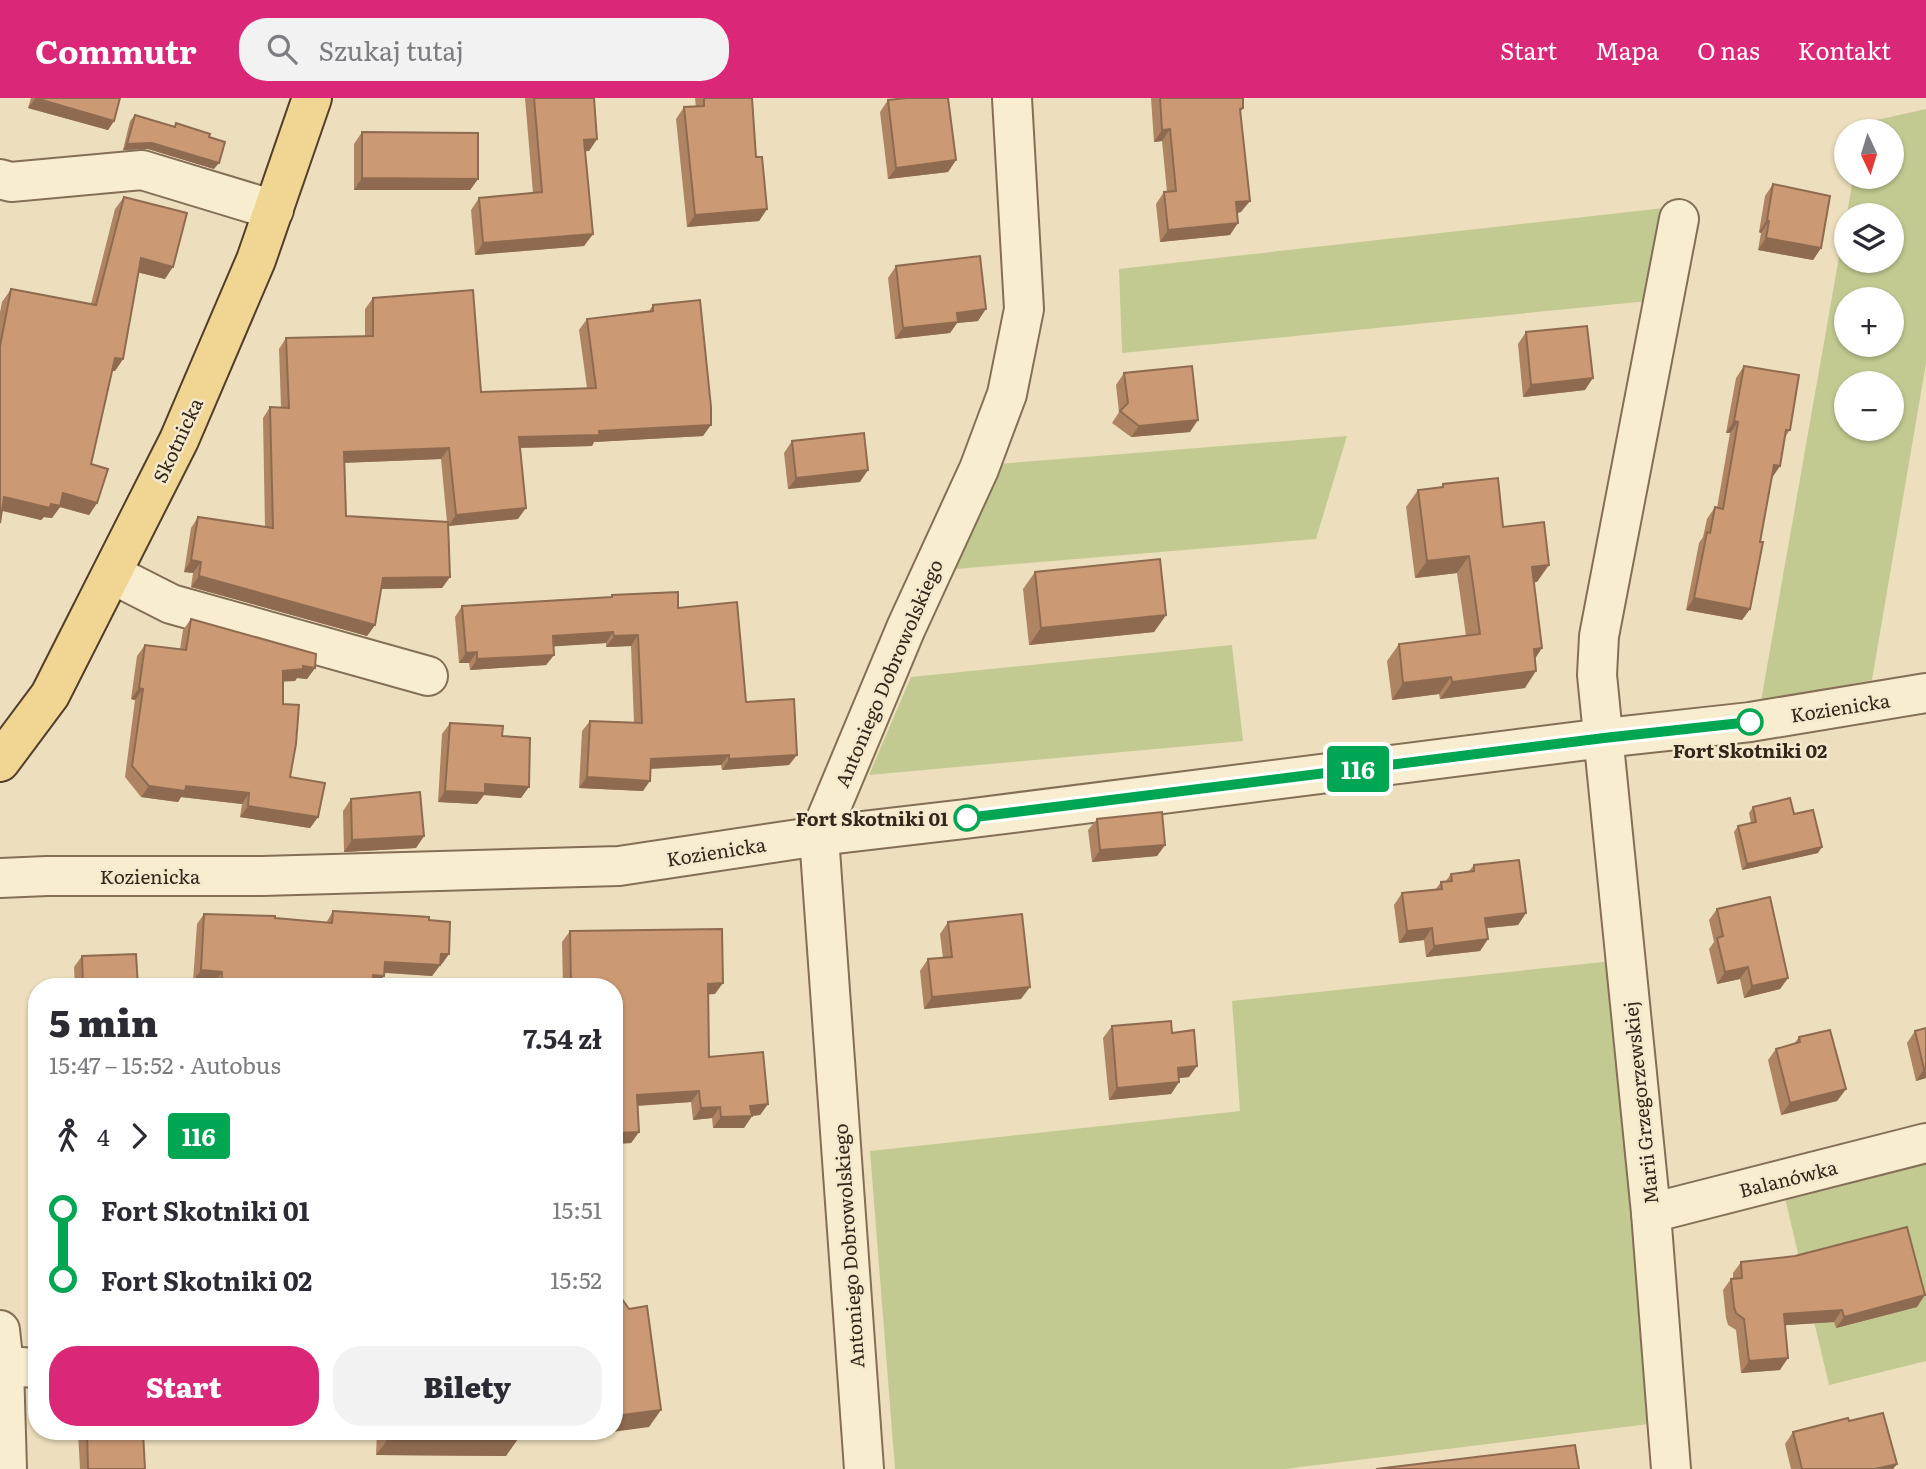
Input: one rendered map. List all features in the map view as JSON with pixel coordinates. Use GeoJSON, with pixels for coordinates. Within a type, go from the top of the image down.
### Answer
{"type":"FeatureCollection","features":[{"type":"Feature","properties":{"kind":"main road","name":"Skotnicka"},"geometry":{"type":"LineString","coordinates":[[2,753],[50,695],[179,440],[256,260],[312,98]]}},
{"type":"Feature","properties":{"kind":"street","name":"Antoniego Dobrowolskiego"},"geometry":{"type":"LineString","coordinates":[[864,1469],[818,835],[906,628],[979,469],[1007,394],[1024,309],[1012,98]]}},
{"type":"Feature","properties":{"kind":"street"},"geometry":{"type":"LineString","coordinates":[[0,179],[11,182],[142,170],[274,210]]}},
{"type":"Feature","properties":{"kind":"street","name":"Marii Grzegorzewskiej"},"geometry":{"type":"LineString","coordinates":[[1671,1469],[1651,1213],[1597,675],[1599,636],[1679,219]]}},
{"type":"Feature","properties":{"kind":"street"},"geometry":{"type":"LineString","coordinates":[[112,574],[171,604],[428,676]]}},
{"type":"Feature","properties":{"kind":"street","name":"Kozienicka"},"geometry":{"type":"LineString","coordinates":[[0,878],[262,876],[618,866],[818,835],[1750,722],[1926,693]]}},
{"type":"Feature","properties":{"kind":"street","name":"Balanówka"},"geometry":{"type":"LineString","coordinates":[[1651,1213],[1926,1143]]}},
{"type":"Feature","properties":{"kind":"street"},"geometry":{"type":"LineString","coordinates":[[7,1469],[14,1354]]}},
{"type":"Feature","properties":{"kind":"green space"},"geometry":{"type":"Polygon","coordinates":[[[1926,109],[1926,363],[1872,680],[1761,701],[1836,273],[1904,273],[1904,203],[1849,203],[1851,189],[1904,189],[1904,119],[1881,119],[1926,109]]]}},
{"type":"Feature","properties":{"kind":"green space"},"geometry":{"type":"Polygon","coordinates":[[[1664,208],[1649,301],[1122,353],[1119,269],[1664,208]]]}},
{"type":"Feature","properties":{"kind":"green space"},"geometry":{"type":"Polygon","coordinates":[[[1347,436],[1316,539],[956,569],[998,464],[1347,436]]]}},
{"type":"Feature","properties":{"kind":"green space"},"geometry":{"type":"Polygon","coordinates":[[[1232,645],[1243,741],[869,775],[911,677],[1232,645]]]}},
{"type":"Feature","properties":{"kind":"green space"},"geometry":{"type":"Polygon","coordinates":[[[1613,961],[1649,1424],[1285,1469],[895,1469],[870,1151],[1240,1111],[1232,1001],[1613,961]]]}},
{"type":"Feature","properties":{"kind":"green space"},"geometry":{"type":"Polygon","coordinates":[[[1926,1161],[1926,1361],[1829,1385],[1785,1198],[1926,1161]]]}},
{"type":"Feature","properties":{"kind":"building"},"geometry":{"type":"Polygon","coordinates":[[[35,98],[120,98],[114,121],[35,98]]]}},
{"type":"Feature","properties":{"kind":"building"},"geometry":{"type":"Polygon","coordinates":[[[534,98],[594,98],[597,139],[584,140],[593,234],[483,243],[479,198],[542,192],[534,98]]]}},
{"type":"Feature","properties":{"kind":"building"},"geometry":{"type":"Polygon","coordinates":[[[704,98],[752,98],[756,157],[762,157],[767,209],[695,215],[684,107],[704,106],[704,98]]]}},
{"type":"Feature","properties":{"kind":"building"},"geometry":{"type":"Polygon","coordinates":[[[948,98],[956,160],[896,168],[888,100],[948,98]]]}},
{"type":"Feature","properties":{"kind":"building"},"geometry":{"type":"Polygon","coordinates":[[[1160,98],[1243,98],[1243,108],[1240,109],[1250,201],[1236,202],[1238,223],[1168,230],[1164,192],[1176,191],[1170,129],[1162,130],[1160,98]]]}},
{"type":"Feature","properties":{"kind":"building"},"geometry":{"type":"Polygon","coordinates":[[[135,115],[175,127],[176,123],[225,142],[219,163],[152,143],[127,144],[135,115]]]}},
{"type":"Feature","properties":{"kind":"building"},"geometry":{"type":"Polygon","coordinates":[[[362,132],[478,133],[478,179],[362,178],[362,132]]]}},
{"type":"Feature","properties":{"kind":"building"},"geometry":{"type":"Polygon","coordinates":[[[1773,184],[1830,196],[1821,248],[1766,238],[1773,184]]]}},
{"type":"Feature","properties":{"kind":"building"},"geometry":{"type":"Polygon","coordinates":[[[124,197],[187,213],[173,267],[141,258],[123,359],[115,358],[91,464],[108,469],[97,503],[63,493],[60,506],[51,504],[50,508],[4,497],[0,523],[0,346],[11,289],[96,305],[124,197]]]}},
{"type":"Feature","properties":{"kind":"building"},"geometry":{"type":"Polygon","coordinates":[[[980,256],[986,309],[957,313],[958,322],[903,328],[896,266],[980,256]]]}},
{"type":"Feature","properties":{"kind":"building"},"geometry":{"type":"Polygon","coordinates":[[[473,290],[481,392],[596,388],[587,319],[653,311],[653,305],[700,300],[711,425],[599,431],[599,435],[519,437],[526,508],[456,515],[449,448],[344,452],[346,516],[448,522],[450,577],[383,578],[375,625],[199,576],[201,562],[191,560],[198,517],[273,528],[270,407],[289,408],[286,338],[373,336],[373,298],[473,290]]]}},
{"type":"Feature","properties":{"kind":"building"},"geometry":{"type":"Polygon","coordinates":[[[1587,326],[1593,378],[1531,385],[1526,332],[1587,326]]]}},
{"type":"Feature","properties":{"kind":"building"},"geometry":{"type":"Polygon","coordinates":[[[1192,366],[1198,420],[1139,426],[1120,411],[1128,403],[1124,373],[1192,366]]]}},
{"type":"Feature","properties":{"kind":"building"},"geometry":{"type":"Polygon","coordinates":[[[1744,366],[1799,375],[1790,430],[1786,430],[1780,466],[1774,465],[1750,609],[1694,598],[1707,532],[1710,533],[1715,507],[1723,509],[1738,422],[1734,421],[1744,366]]]}},
{"type":"Feature","properties":{"kind":"building"},"geometry":{"type":"Polygon","coordinates":[[[864,433],[868,470],[796,478],[792,441],[864,433]]]}},
{"type":"Feature","properties":{"kind":"building"},"geometry":{"type":"Polygon","coordinates":[[[1498,478],[1503,527],[1544,522],[1549,565],[1532,567],[1542,648],[1534,649],[1536,671],[1452,682],[1451,677],[1403,683],[1399,644],[1480,634],[1469,556],[1427,561],[1418,490],[1443,487],[1443,484],[1498,478]]]}},
{"type":"Feature","properties":{"kind":"building"},"geometry":{"type":"Polygon","coordinates":[[[1160,559],[1166,615],[1041,628],[1035,572],[1160,559]]]}},
{"type":"Feature","properties":{"kind":"building"},"geometry":{"type":"Polygon","coordinates":[[[678,592],[678,608],[737,602],[746,702],[794,699],[797,755],[729,759],[729,755],[651,759],[650,781],[587,777],[590,721],[642,723],[638,635],[614,636],[613,632],[553,636],[554,655],[477,659],[477,652],[466,653],[462,606],[678,592]]]}},
{"type":"Feature","properties":{"kind":"building"},"geometry":{"type":"Polygon","coordinates":[[[191,619],[316,654],[315,668],[303,666],[303,669],[283,671],[283,704],[299,705],[290,777],[325,783],[318,817],[248,806],[249,793],[186,786],[185,791],[149,786],[132,766],[143,689],[139,688],[145,645],[186,650],[191,619]]]}},
{"type":"Feature","properties":{"kind":"building"},"geometry":{"type":"Polygon","coordinates":[[[450,723],[503,726],[502,736],[530,738],[529,787],[485,784],[485,793],[445,791],[450,723]]]}},
{"type":"Feature","properties":{"kind":"building"},"geometry":{"type":"Polygon","coordinates":[[[420,792],[424,836],[352,840],[351,799],[420,792]]]}},
{"type":"Feature","properties":{"kind":"building"},"geometry":{"type":"Polygon","coordinates":[[[1790,798],[1794,814],[1813,810],[1822,847],[1747,864],[1738,826],[1756,822],[1753,807],[1790,798]]]}},
{"type":"Feature","properties":{"kind":"building"},"geometry":{"type":"Polygon","coordinates":[[[1162,812],[1165,845],[1100,850],[1097,819],[1162,812]]]}},
{"type":"Feature","properties":{"kind":"building"},"geometry":{"type":"Polygon","coordinates":[[[1519,860],[1526,913],[1485,918],[1488,939],[1434,946],[1432,928],[1407,931],[1402,893],[1442,889],[1441,882],[1452,881],[1451,874],[1474,871],[1474,865],[1519,860]]]}},
{"type":"Feature","properties":{"kind":"building"},"geometry":{"type":"Polygon","coordinates":[[[1770,897],[1788,978],[1752,986],[1748,967],[1725,972],[1717,938],[1723,936],[1717,909],[1770,897]]]}},
{"type":"Feature","properties":{"kind":"building"},"geometry":{"type":"Polygon","coordinates":[[[333,911],[429,917],[429,920],[450,922],[449,954],[441,954],[440,965],[385,962],[384,976],[373,975],[373,978],[222,978],[222,972],[201,970],[204,914],[275,916],[332,923],[333,911]]]}},
{"type":"Feature","properties":{"kind":"building"},"geometry":{"type":"Polygon","coordinates":[[[1022,914],[1030,987],[932,997],[928,959],[952,957],[948,922],[1022,914]]]}},
{"type":"Feature","properties":{"kind":"building"},"geometry":{"type":"Polygon","coordinates":[[[722,929],[723,983],[708,984],[709,1057],[763,1052],[768,1104],[750,1106],[752,1116],[721,1117],[720,1107],[701,1108],[699,1091],[637,1095],[639,1132],[623,1133],[623,978],[571,978],[570,931],[722,929]]]}},
{"type":"Feature","properties":{"kind":"building"},"geometry":{"type":"Polygon","coordinates":[[[136,954],[137,978],[83,978],[82,956],[136,954]]]}},
{"type":"Feature","properties":{"kind":"building"},"geometry":{"type":"Polygon","coordinates":[[[1171,1021],[1172,1033],[1194,1030],[1197,1066],[1178,1068],[1179,1082],[1117,1088],[1112,1026],[1171,1021]]]}},
{"type":"Feature","properties":{"kind":"building"},"geometry":{"type":"Polygon","coordinates":[[[1926,1028],[1926,1069],[1924,1069],[1915,1031],[1926,1028]]]}},
{"type":"Feature","properties":{"kind":"building"},"geometry":{"type":"Polygon","coordinates":[[[1830,1030],[1846,1089],[1790,1103],[1776,1049],[1800,1042],[1799,1037],[1830,1030]]]}},
{"type":"Feature","properties":{"kind":"building"},"geometry":{"type":"Polygon","coordinates":[[[1907,1227],[1925,1295],[1844,1317],[1842,1310],[1784,1314],[1788,1358],[1749,1361],[1744,1319],[1736,1313],[1734,1307],[1731,1279],[1742,1278],[1741,1262],[1795,1256],[1907,1227]]]}},
{"type":"Feature","properties":{"kind":"building"},"geometry":{"type":"Polygon","coordinates":[[[623,1300],[629,1309],[647,1306],[661,1410],[623,1415],[623,1300]]]}},
{"type":"Feature","properties":{"kind":"building"},"geometry":{"type":"Polygon","coordinates":[[[1883,1413],[1897,1464],[1875,1469],[1802,1469],[1793,1432],[1848,1418],[1849,1421],[1883,1413]]]}},
{"type":"Feature","properties":{"kind":"building"},"geometry":{"type":"Polygon","coordinates":[[[87,1440],[143,1440],[145,1469],[88,1469],[87,1440]]]}},
{"type":"Feature","properties":{"kind":"building"},"geometry":{"type":"Polygon","coordinates":[[[1575,1445],[1579,1469],[1376,1469],[1575,1445]]]}},
{"type":"Feature","properties":{"kind":"bus line","name":"116"},"geometry":{"type":"LineString","coordinates":[[967,818],[1750,722]]}},
{"type":"Feature","properties":{"kind":"place","name":"Fort Skotniki 02"},"geometry":{"type":"Point","coordinates":[1750,722]}},
{"type":"Feature","properties":{"kind":"place","name":"Fort Skotniki 01"},"geometry":{"type":"Point","coordinates":[967,818]}}]}
